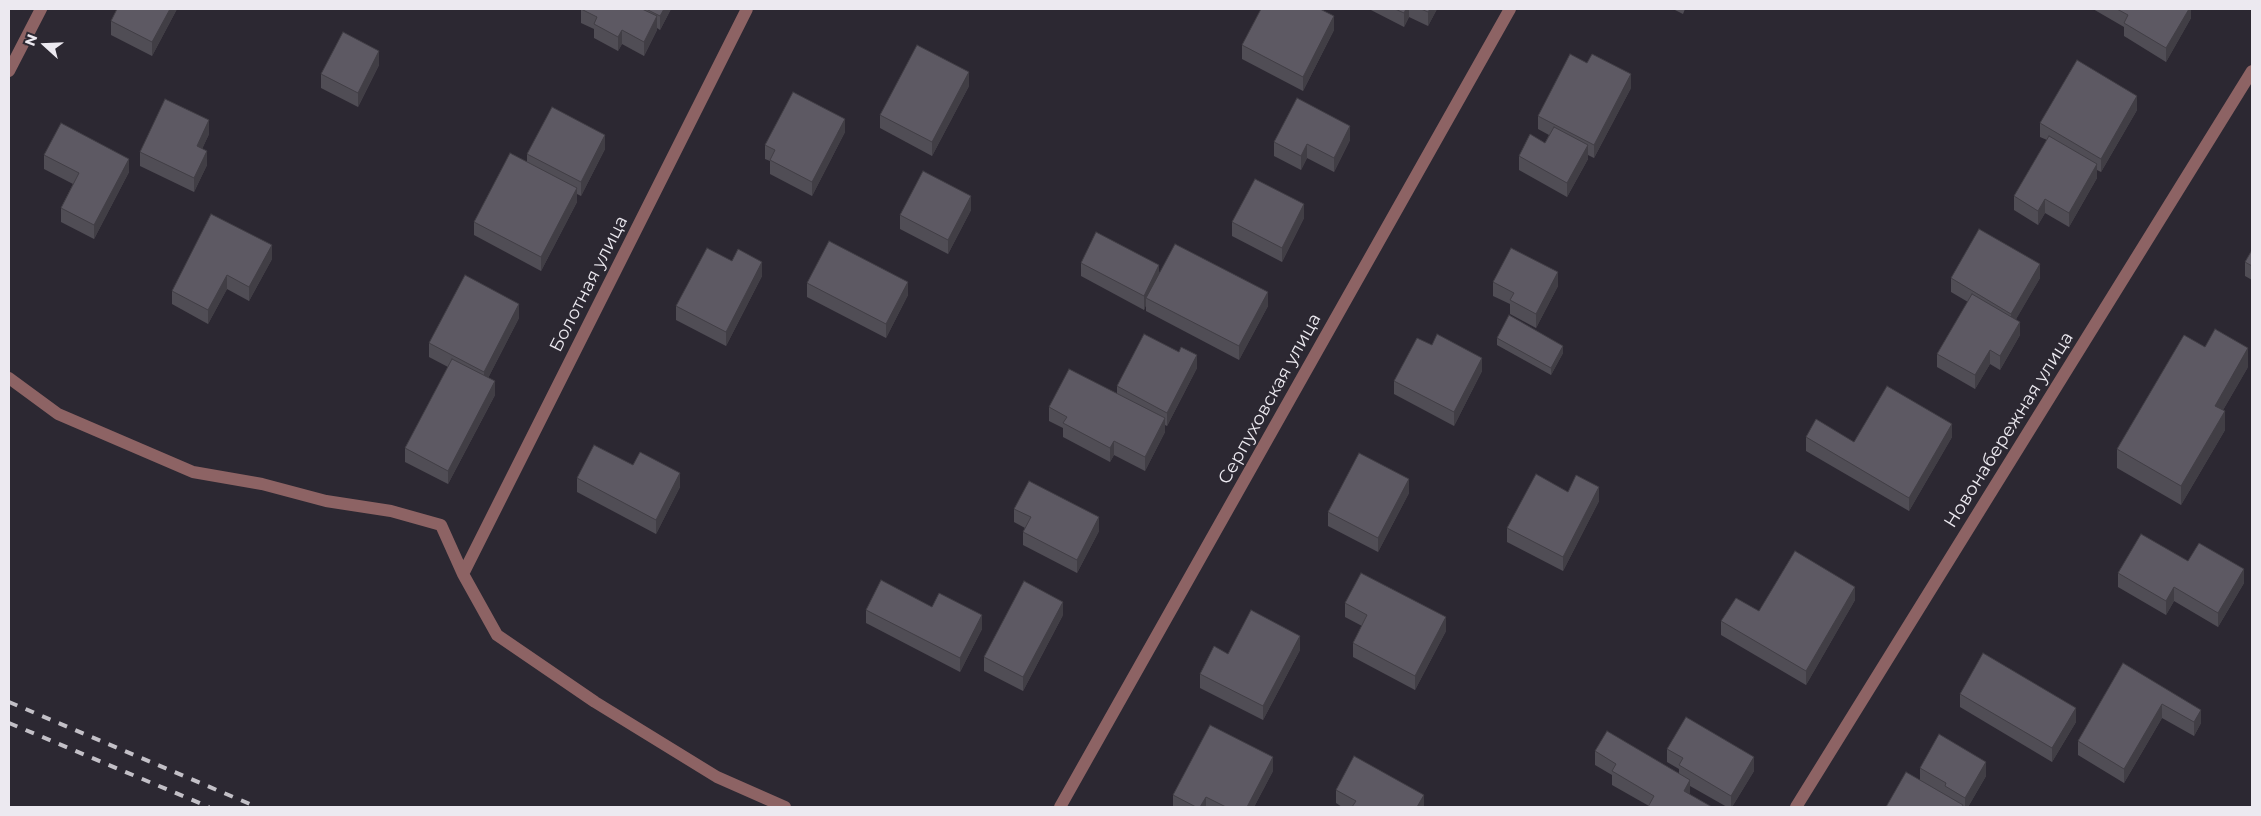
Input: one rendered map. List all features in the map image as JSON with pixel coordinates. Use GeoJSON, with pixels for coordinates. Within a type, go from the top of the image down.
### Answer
{"type":"FeatureCollection","features":[{"type":"Feature","properties":{"kind":"street"},"geometry":{"type":"LineString","coordinates":[[9,71],[41,9]]}},
{"type":"Feature","properties":{"kind":"street","name":"Болотная улица"},"geometry":{"type":"LineString","coordinates":[[463,574],[747,9]]}},
{"type":"Feature","properties":{"kind":"street","name":"Серпуховская улица"},"geometry":{"type":"LineString","coordinates":[[1060,807],[1510,9]]}},
{"type":"Feature","properties":{"kind":"street","name":"Новонабережная улица"},"geometry":{"type":"LineString","coordinates":[[1796,807],[2252,70]]}},
{"type":"Feature","properties":{"kind":"street"},"geometry":{"type":"LineString","coordinates":[[9,378],[58,414],[193,472],[262,484],[326,501],[391,511],[441,525],[463,574],[497,635],[595,702],[716,778],[785,807]]}},
{"type":"Feature","properties":{"kind":"building"},"geometry":{"type":"Polygon","coordinates":[[[117,9],[170,9],[152,42],[111,21],[117,9]]]}},
{"type":"Feature","properties":{"kind":"building"},"geometry":{"type":"Polygon","coordinates":[[[581,9],[642,9],[657,16],[644,42],[622,30],[618,37],[594,24],[597,17],[581,9]]]}},
{"type":"Feature","properties":{"kind":"building"},"geometry":{"type":"Polygon","coordinates":[[[646,9],[664,9],[660,16],[646,9]]]}},
{"type":"Feature","properties":{"kind":"building"},"geometry":{"type":"Polygon","coordinates":[[[1261,9],[1320,9],[1334,16],[1303,77],[1242,45],[1261,9]]]}},
{"type":"Feature","properties":{"kind":"building"},"geometry":{"type":"Polygon","coordinates":[[[1395,9],[1406,9],[1404,13],[1395,9]]]}},
{"type":"Feature","properties":{"kind":"building"},"geometry":{"type":"Polygon","coordinates":[[[2117,9],[2189,9],[2166,48],[2124,23],[2128,15],[2117,9]]]}},
{"type":"Feature","properties":{"kind":"building"},"geometry":{"type":"Polygon","coordinates":[[[343,32],[379,51],[358,93],[321,74],[343,32]]]}},
{"type":"Feature","properties":{"kind":"building"},"geometry":{"type":"Polygon","coordinates":[[[917,45],[969,72],[932,142],[880,115],[917,45]]]}},
{"type":"Feature","properties":{"kind":"building"},"geometry":{"type":"Polygon","coordinates":[[[1570,54],[1587,63],[1592,54],[1631,74],[1594,145],[1538,116],[1570,54]]]}},
{"type":"Feature","properties":{"kind":"building"},"geometry":{"type":"Polygon","coordinates":[[[2077,60],[2137,96],[2101,159],[2040,123],[2077,60]]]}},
{"type":"Feature","properties":{"kind":"building"},"geometry":{"type":"Polygon","coordinates":[[[793,92],[845,119],[812,182],[770,160],[775,150],[765,145],[793,92]]]}},
{"type":"Feature","properties":{"kind":"building"},"geometry":{"type":"Polygon","coordinates":[[[1297,98],[1350,126],[1334,158],[1307,144],[1301,156],[1274,142],[1297,98]]]}},
{"type":"Feature","properties":{"kind":"building"},"geometry":{"type":"Polygon","coordinates":[[[165,99],[209,120],[197,146],[207,151],[194,178],[140,152],[165,99]]]}},
{"type":"Feature","properties":{"kind":"building"},"geometry":{"type":"Polygon","coordinates":[[[552,107],[605,135],[581,182],[527,154],[552,107]]]}},
{"type":"Feature","properties":{"kind":"building"},"geometry":{"type":"Polygon","coordinates":[[[61,123],[129,159],[94,225],[61,208],[79,173],[44,155],[61,123]]]}},
{"type":"Feature","properties":{"kind":"building"},"geometry":{"type":"Polygon","coordinates":[[[1554,127],[1588,145],[1567,183],[1519,156],[1530,134],[1545,143],[1554,127]]]}},
{"type":"Feature","properties":{"kind":"building"},"geometry":{"type":"Polygon","coordinates":[[[2049,136],[2097,164],[2069,213],[2045,199],[2038,211],[2014,196],[2049,136]]]}},
{"type":"Feature","properties":{"kind":"building"},"geometry":{"type":"Polygon","coordinates":[[[510,153],[577,188],[541,257],[474,222],[510,153]]]}},
{"type":"Feature","properties":{"kind":"building"},"geometry":{"type":"Polygon","coordinates":[[[923,171],[971,196],[948,240],[900,215],[923,171]]]}},
{"type":"Feature","properties":{"kind":"building"},"geometry":{"type":"Polygon","coordinates":[[[1255,179],[1304,204],[1282,248],[1232,222],[1255,179]]]}},
{"type":"Feature","properties":{"kind":"building"},"geometry":{"type":"Polygon","coordinates":[[[211,214],[272,245],[249,287],[227,275],[208,310],[172,291],[211,214]]]}},
{"type":"Feature","properties":{"kind":"building"},"geometry":{"type":"Polygon","coordinates":[[[1979,229],[2040,264],[2011,314],[1951,278],[1979,229]]]}},
{"type":"Feature","properties":{"kind":"building"},"geometry":{"type":"Polygon","coordinates":[[[1096,232],[1159,265],[1144,296],[1081,263],[1096,232]]]}},
{"type":"Feature","properties":{"kind":"building"},"geometry":{"type":"Polygon","coordinates":[[[829,241],[908,282],[886,324],[807,283],[829,241]]]}},
{"type":"Feature","properties":{"kind":"building"},"geometry":{"type":"Polygon","coordinates":[[[1175,244],[1268,292],[1239,346],[1146,298],[1175,244]]]}},
{"type":"Feature","properties":{"kind":"building"},"geometry":{"type":"Polygon","coordinates":[[[707,248],[732,261],[738,249],[762,262],[726,332],[676,306],[707,248]]]}},
{"type":"Feature","properties":{"kind":"building"},"geometry":{"type":"Polygon","coordinates":[[[1511,248],[1558,272],[1536,314],[1510,300],[1514,293],[1493,282],[1511,248]]]}},
{"type":"Feature","properties":{"kind":"building"},"geometry":{"type":"Polygon","coordinates":[[[2252,250],[2252,266],[2245,262],[2252,250]]]}},
{"type":"Feature","properties":{"kind":"building"},"geometry":{"type":"Polygon","coordinates":[[[465,275],[519,304],[484,372],[429,343],[465,275]]]}},
{"type":"Feature","properties":{"kind":"building"},"geometry":{"type":"Polygon","coordinates":[[[1972,294],[2020,322],[2000,356],[1990,350],[1975,375],[1937,354],[1972,294]]]}},
{"type":"Feature","properties":{"kind":"building"},"geometry":{"type":"Polygon","coordinates":[[[1509,315],[1563,346],[1551,368],[1497,338],[1509,315]]]}},
{"type":"Feature","properties":{"kind":"building"},"geometry":{"type":"Polygon","coordinates":[[[2215,329],[2248,348],[2215,406],[2225,411],[2181,486],[2117,449],[2184,335],[2205,347],[2215,329]]]}},
{"type":"Feature","properties":{"kind":"building"},"geometry":{"type":"Polygon","coordinates":[[[1144,334],[1179,352],[1181,347],[1197,355],[1167,413],[1117,386],[1144,334]]]}},
{"type":"Feature","properties":{"kind":"building"},"geometry":{"type":"Polygon","coordinates":[[[1437,334],[1482,358],[1454,412],[1394,381],[1417,338],[1432,345],[1437,334]]]}},
{"type":"Feature","properties":{"kind":"building"},"geometry":{"type":"Polygon","coordinates":[[[452,359],[495,381],[448,471],[405,448],[452,359]]]}},
{"type":"Feature","properties":{"kind":"building"},"geometry":{"type":"Polygon","coordinates":[[[1069,369],[1165,418],[1145,457],[1114,441],[1110,448],[1063,423],[1067,417],[1049,407],[1069,369]]]}},
{"type":"Feature","properties":{"kind":"building"},"geometry":{"type":"Polygon","coordinates":[[[1887,386],[1952,424],[1909,498],[1806,437],[1816,419],[1854,442],[1887,386]]]}},
{"type":"Feature","properties":{"kind":"building"},"geometry":{"type":"Polygon","coordinates":[[[594,445],[633,465],[640,452],[680,473],[656,520],[577,478],[594,445]]]}},
{"type":"Feature","properties":{"kind":"building"},"geometry":{"type":"Polygon","coordinates":[[[1359,453],[1409,479],[1378,538],[1328,512],[1359,453]]]}},
{"type":"Feature","properties":{"kind":"building"},"geometry":{"type":"Polygon","coordinates":[[[1536,474],[1568,492],[1576,475],[1599,487],[1563,557],[1507,528],[1536,474]]]}},
{"type":"Feature","properties":{"kind":"building"},"geometry":{"type":"Polygon","coordinates":[[[1029,481],[1099,517],[1077,560],[1023,532],[1031,517],[1014,509],[1029,481]]]}},
{"type":"Feature","properties":{"kind":"building"},"geometry":{"type":"Polygon","coordinates":[[[2141,534],[2188,561],[2199,543],[2244,569],[2218,613],[2174,587],[2166,601],[2118,573],[2141,534]]]}},
{"type":"Feature","properties":{"kind":"building"},"geometry":{"type":"Polygon","coordinates":[[[1795,551],[1855,587],[1806,671],[1721,621],[1736,598],[1759,611],[1795,551]]]}},
{"type":"Feature","properties":{"kind":"building"},"geometry":{"type":"Polygon","coordinates":[[[1361,573],[1446,617],[1415,676],[1353,643],[1367,615],[1345,603],[1361,573]]]}},
{"type":"Feature","properties":{"kind":"building"},"geometry":{"type":"Polygon","coordinates":[[[881,580],[932,607],[939,593],[982,615],[960,658],[866,610],[881,580]]]}},
{"type":"Feature","properties":{"kind":"building"},"geometry":{"type":"Polygon","coordinates":[[[1024,581],[1063,602],[1023,677],[984,657],[1024,581]]]}},
{"type":"Feature","properties":{"kind":"building"},"geometry":{"type":"Polygon","coordinates":[[[1251,610],[1300,636],[1263,706],[1200,674],[1214,646],[1228,654],[1251,610]]]}},
{"type":"Feature","properties":{"kind":"building"},"geometry":{"type":"Polygon","coordinates":[[[1983,653],[2076,708],[2052,748],[1960,694],[1983,653]]]}},
{"type":"Feature","properties":{"kind":"building"},"geometry":{"type":"Polygon","coordinates":[[[2123,663],[2201,710],[2194,722],[2162,704],[2124,769],[2078,741],[2123,663]]]}},
{"type":"Feature","properties":{"kind":"building"},"geometry":{"type":"Polygon","coordinates":[[[1686,717],[1754,757],[1731,796],[1679,765],[1683,758],[1667,749],[1686,717]]]}},
{"type":"Feature","properties":{"kind":"building"},"geometry":{"type":"Polygon","coordinates":[[[1210,725],[1273,757],[1247,807],[1226,807],[1206,797],[1200,807],[1196,807],[1173,795],[1210,725]]]}},
{"type":"Feature","properties":{"kind":"building"},"geometry":{"type":"Polygon","coordinates":[[[1607,731],[1690,780],[1684,791],[1712,807],[1648,807],[1654,796],[1612,771],[1616,764],[1595,751],[1607,731]]]}},
{"type":"Feature","properties":{"kind":"building"},"geometry":{"type":"Polygon","coordinates":[[[1939,734],[1986,762],[1965,798],[1945,786],[1946,783],[1920,768],[1939,734]]]}},
{"type":"Feature","properties":{"kind":"building"},"geometry":{"type":"Polygon","coordinates":[[[1354,756],[1424,795],[1417,807],[1352,807],[1356,801],[1336,790],[1354,756]]]}},
{"type":"Feature","properties":{"kind":"building"},"geometry":{"type":"Polygon","coordinates":[[[1906,772],[1963,805],[1962,807],[1886,807],[1906,772]]]}},
{"type":"Feature","properties":{"kind":"railway"},"geometry":{"type":"LineString","coordinates":[[9,702],[257,807]]}},
{"type":"Feature","properties":{"kind":"railway"},"geometry":{"type":"LineString","coordinates":[[9,723],[209,807]]}}]}
